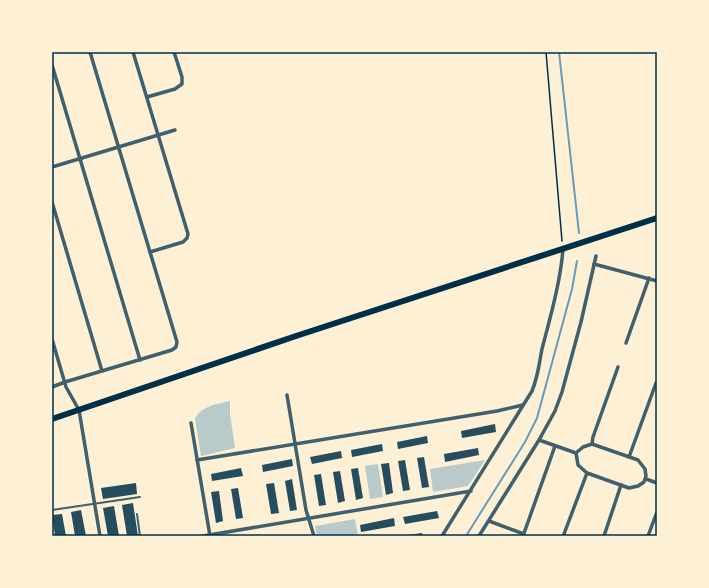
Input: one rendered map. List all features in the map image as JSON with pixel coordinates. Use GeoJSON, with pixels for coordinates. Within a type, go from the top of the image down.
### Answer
{"type":"FeatureCollection","features":[{"type":"Feature","properties":{"kind":"main road"},"geometry":{"type":"LineString","coordinates":[[52,419],[296,336],[657,218]]}},
{"type":"Feature","properties":{"kind":"street"},"geometry":{"type":"LineString","coordinates":[[52,387],[172,350],[176,347],[177,339],[90,52]]}},
{"type":"Feature","properties":{"kind":"street"},"geometry":{"type":"LineString","coordinates":[[133,52],[188,234],[183,242],[150,252]]}},
{"type":"Feature","properties":{"kind":"street"},"geometry":{"type":"LineString","coordinates":[[147,97],[178,88],[182,84],[182,77],[174,52]]}},
{"type":"Feature","properties":{"kind":"street"},"geometry":{"type":"LineString","coordinates":[[52,64],[140,360]]}},
{"type":"Feature","properties":{"kind":"street"},"geometry":{"type":"LineString","coordinates":[[52,167],[175,130]]}},
{"type":"Feature","properties":{"kind":"street"},"geometry":{"type":"LineString","coordinates":[[52,202],[102,371]]}},
{"type":"Feature","properties":{"kind":"street"},"geometry":{"type":"LineString","coordinates":[[442,536],[471,492],[532,391],[537,380],[563,248]]}},
{"type":"Feature","properties":{"kind":"street"},"geometry":{"type":"LineString","coordinates":[[479,536],[539,440],[559,401],[585,307],[596,256]]}},
{"type":"Feature","properties":{"kind":"street"},"geometry":{"type":"LineString","coordinates":[[594,264],[657,280]]}},
{"type":"Feature","properties":{"kind":"street"},"geometry":{"type":"LineString","coordinates":[[626,343],[649,278]]}},
{"type":"Feature","properties":{"kind":"street"},"geometry":{"type":"LineString","coordinates":[[52,339],[65,382],[79,410],[100,536]]}},
{"type":"Feature","properties":{"kind":"street"},"geometry":{"type":"LineString","coordinates":[[592,444],[593,436],[618,367]]}},
{"type":"Feature","properties":{"kind":"street"},"geometry":{"type":"LineString","coordinates":[[629,457],[656,383]]}},
{"type":"Feature","properties":{"kind":"street"},"geometry":{"type":"LineString","coordinates":[[287,395],[306,510],[314,536]]}},
{"type":"Feature","properties":{"kind":"street"},"geometry":{"type":"LineString","coordinates":[[197,460],[498,411],[523,405]]}},
{"type":"Feature","properties":{"kind":"street"},"geometry":{"type":"LineString","coordinates":[[191,423],[210,535]]}},
{"type":"Feature","properties":{"kind":"street"},"geometry":{"type":"LineString","coordinates":[[539,440],[576,453]]}},
{"type":"Feature","properties":{"kind":"street"},"geometry":{"type":"LineString","coordinates":[[592,444],[638,460],[644,466],[646,479],[635,488],[629,488],[586,473],[578,465],[576,453],[583,447],[592,444]]}},
{"type":"Feature","properties":{"kind":"street"},"geometry":{"type":"LineString","coordinates":[[489,521],[524,535],[555,446]]}},
{"type":"Feature","properties":{"kind":"street"},"geometry":{"type":"LineString","coordinates":[[564,534],[586,473]]}},
{"type":"Feature","properties":{"kind":"street"},"geometry":{"type":"LineString","coordinates":[[646,479],[657,483]]}},
{"type":"Feature","properties":{"kind":"street"},"geometry":{"type":"LineString","coordinates":[[604,536],[621,485]]}},
{"type":"Feature","properties":{"kind":"street"},"geometry":{"type":"LineString","coordinates":[[203,536],[471,492]]}},
{"type":"Feature","properties":{"kind":"street"},"geometry":{"type":"LineString","coordinates":[[648,536],[657,512]]}},
{"type":"Feature","properties":{"kind":"lane"},"geometry":{"type":"LineString","coordinates":[[52,510],[140,497]]}},
{"type":"Feature","properties":{"kind":"lane"},"geometry":{"type":"LineString","coordinates":[[136,514],[140,536]]}},
{"type":"Feature","properties":{"kind":"path"},"geometry":{"type":"LineString","coordinates":[[546,52],[563,248]]}},
{"type":"Feature","properties":{"kind":"shaded area"},"geometry":{"type":"Polygon","coordinates":[[[230,401],[230,414],[235,448],[201,456],[195,419],[205,408],[230,401]]]}},
{"type":"Feature","properties":{"kind":"shaded area"},"geometry":{"type":"Polygon","coordinates":[[[485,460],[468,486],[433,492],[430,469],[485,460]]]}},
{"type":"Feature","properties":{"kind":"shaded area"},"geometry":{"type":"Polygon","coordinates":[[[378,464],[383,497],[370,499],[365,466],[378,464]]]}},
{"type":"Feature","properties":{"kind":"shaded area"},"geometry":{"type":"Polygon","coordinates":[[[355,519],[358,536],[317,536],[315,526],[355,519]]]}},
{"type":"Feature","properties":{"kind":"building"},"geometry":{"type":"Polygon","coordinates":[[[495,424],[496,432],[462,438],[461,431],[495,424]]]}},
{"type":"Feature","properties":{"kind":"building"},"geometry":{"type":"Polygon","coordinates":[[[427,436],[428,443],[398,449],[397,442],[427,436]]]}},
{"type":"Feature","properties":{"kind":"building"},"geometry":{"type":"Polygon","coordinates":[[[382,444],[383,451],[352,457],[351,450],[382,444]]]}},
{"type":"Feature","properties":{"kind":"building"},"geometry":{"type":"Polygon","coordinates":[[[478,448],[479,455],[445,462],[444,454],[478,448]]]}},
{"type":"Feature","properties":{"kind":"building"},"geometry":{"type":"Polygon","coordinates":[[[341,451],[342,458],[312,464],[310,457],[341,451]]]}},
{"type":"Feature","properties":{"kind":"building"},"geometry":{"type":"Polygon","coordinates":[[[424,457],[429,487],[422,488],[417,458],[424,457]]]}},
{"type":"Feature","properties":{"kind":"building"},"geometry":{"type":"Polygon","coordinates":[[[292,459],[293,466],[263,472],[262,465],[292,459]]]}},
{"type":"Feature","properties":{"kind":"building"},"geometry":{"type":"Polygon","coordinates":[[[405,460],[410,490],[403,491],[398,461],[405,460]]]}},
{"type":"Feature","properties":{"kind":"building"},"geometry":{"type":"Polygon","coordinates":[[[389,463],[393,493],[386,495],[381,464],[389,463]]]}},
{"type":"Feature","properties":{"kind":"building"},"geometry":{"type":"Polygon","coordinates":[[[241,468],[243,476],[212,481],[211,474],[241,468]]]}},
{"type":"Feature","properties":{"kind":"building"},"geometry":{"type":"Polygon","coordinates":[[[358,468],[363,498],[356,500],[351,469],[358,468]]]}},
{"type":"Feature","properties":{"kind":"building"},"geometry":{"type":"Polygon","coordinates":[[[340,471],[345,501],[338,503],[333,472],[340,471]]]}},
{"type":"Feature","properties":{"kind":"building"},"geometry":{"type":"Polygon","coordinates":[[[321,474],[326,505],[319,506],[314,475],[321,474]]]}},
{"type":"Feature","properties":{"kind":"building"},"geometry":{"type":"Polygon","coordinates":[[[292,479],[297,510],[290,511],[285,481],[292,479]]]}},
{"type":"Feature","properties":{"kind":"building"},"geometry":{"type":"Polygon","coordinates":[[[136,483],[137,494],[103,499],[101,488],[136,483]]]}},
{"type":"Feature","properties":{"kind":"building"},"geometry":{"type":"Polygon","coordinates":[[[274,483],[279,513],[271,514],[266,484],[274,483]]]}},
{"type":"Feature","properties":{"kind":"building"},"geometry":{"type":"Polygon","coordinates":[[[238,488],[243,518],[236,519],[231,489],[238,488]]]}},
{"type":"Feature","properties":{"kind":"building"},"geometry":{"type":"Polygon","coordinates":[[[219,491],[223,521],[216,523],[211,492],[219,491]]]}},
{"type":"Feature","properties":{"kind":"building"},"geometry":{"type":"Polygon","coordinates":[[[133,503],[138,536],[127,536],[122,505],[133,503]]]}},
{"type":"Feature","properties":{"kind":"building"},"geometry":{"type":"Polygon","coordinates":[[[114,506],[119,536],[108,536],[103,508],[114,506]]]}},
{"type":"Feature","properties":{"kind":"building"},"geometry":{"type":"Polygon","coordinates":[[[81,510],[86,536],[75,536],[71,512],[81,510]]]}},
{"type":"Feature","properties":{"kind":"building"},"geometry":{"type":"Polygon","coordinates":[[[437,511],[439,518],[405,524],[403,517],[437,511]]]}},
{"type":"Feature","properties":{"kind":"building"},"geometry":{"type":"Polygon","coordinates":[[[62,514],[66,536],[55,536],[52,515],[62,514]]]}},
{"type":"Feature","properties":{"kind":"building"},"geometry":{"type":"Polygon","coordinates":[[[394,518],[395,526],[361,532],[360,525],[394,518]]]}},
{"type":"Feature","properties":{"kind":"building"},"geometry":{"type":"Polygon","coordinates":[[[422,533],[423,536],[408,535],[422,533]]]}},
{"type":"Feature","properties":{"kind":"waterway"},"geometry":{"type":"LineString","coordinates":[[559,52],[579,233]]}},
{"type":"Feature","properties":{"kind":"waterway"},"geometry":{"type":"LineString","coordinates":[[466,536],[525,442],[537,418],[572,289],[577,261]]}}]}
